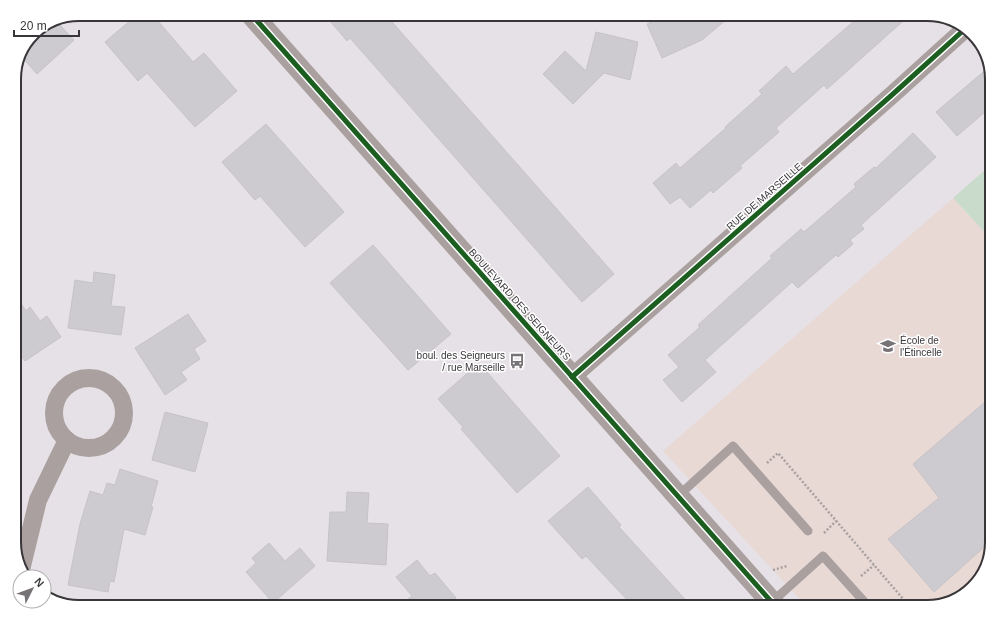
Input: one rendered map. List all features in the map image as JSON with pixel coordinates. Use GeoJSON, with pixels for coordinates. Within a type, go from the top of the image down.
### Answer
{"type":"FeatureCollection","features":[{"type":"Feature","properties":{"kind":"street","name":"BOULEVARD DES SEIGNEURS"},"geometry":{"type":"LineString","coordinates":[[257,21],[770,600]]}},
{"type":"Feature","properties":{"kind":"street","name":"RUE DE MARSEILLE"},"geometry":{"type":"LineString","coordinates":[[572,377],[882,105],[961,32]]}},
{"type":"Feature","properties":{"kind":"street"},"geometry":{"type":"LineString","coordinates":[[24,559],[38,500],[67,440]]}},
{"type":"Feature","properties":{"kind":"lane"},"geometry":{"type":"LineString","coordinates":[[678,496],[734,446],[808,531]]}},
{"type":"Feature","properties":{"kind":"lane"},"geometry":{"type":"LineString","coordinates":[[778,600],[823,556],[863,600]]}},
{"type":"Feature","properties":{"kind":"path"},"geometry":{"type":"LineString","coordinates":[[778,453],[904,600]]}},
{"type":"Feature","properties":{"kind":"path"},"geometry":{"type":"LineString","coordinates":[[821,536],[836,521]]}},
{"type":"Feature","properties":{"kind":"path"},"geometry":{"type":"LineString","coordinates":[[756,585],[776,568],[791,564]]}},
{"type":"Feature","properties":{"kind":"shaded area","name":"École de l'Étincelle"},"geometry":{"type":"Polygon","coordinates":[[[953,198],[985,232],[985,550],[981,564],[977,571],[962,588],[949,596],[935,600],[801,600],[663,451],[953,198]]]}},
{"type":"Feature","properties":{"kind":"green space"},"geometry":{"type":"Polygon","coordinates":[[[985,170],[985,232],[953,198],[985,170]]]}},
{"type":"Feature","properties":{"kind":"building"},"geometry":{"type":"Polygon","coordinates":[[[130,21],[158,21],[193,62],[204,53],[237,91],[195,127],[147,73],[138,81],[105,42],[130,21]]]}},
{"type":"Feature","properties":{"kind":"building"},"geometry":{"type":"Polygon","coordinates":[[[330,21],[391,21],[614,274],[582,302],[350,38],[347,41],[330,21]]]}},
{"type":"Feature","properties":{"kind":"building"},"geometry":{"type":"Polygon","coordinates":[[[654,21],[725,21],[702,40],[662,58],[647,24],[654,21]]]}},
{"type":"Feature","properties":{"kind":"building"},"geometry":{"type":"Polygon","coordinates":[[[854,21],[903,21],[827,89],[824,85],[776,128],[779,132],[740,166],[742,168],[713,193],[711,190],[690,208],[680,197],[670,204],[653,183],[676,163],[680,168],[726,128],[725,127],[762,94],[759,91],[786,66],[793,74],[854,21]]]}},
{"type":"Feature","properties":{"kind":"building"},"geometry":{"type":"Polygon","coordinates":[[[59,24],[74,40],[37,74],[24,60],[25,57],[38,38],[59,24]]]}},
{"type":"Feature","properties":{"kind":"building"},"geometry":{"type":"Polygon","coordinates":[[[596,32],[638,42],[630,80],[604,73],[573,104],[543,74],[565,51],[586,71],[596,32]]]}},
{"type":"Feature","properties":{"kind":"building"},"geometry":{"type":"Polygon","coordinates":[[[984,71],[985,112],[957,136],[936,112],[984,71]]]}},
{"type":"Feature","properties":{"kind":"building"},"geometry":{"type":"Polygon","coordinates":[[[266,124],[344,212],[305,247],[260,196],[255,200],[222,162],[266,124]]]}},
{"type":"Feature","properties":{"kind":"building"},"geometry":{"type":"Polygon","coordinates":[[[913,133],[936,157],[861,225],[864,229],[850,240],[853,244],[838,257],[836,255],[798,288],[792,282],[705,360],[716,372],[682,402],[663,380],[679,367],[668,355],[700,327],[698,325],[772,258],[770,256],[801,229],[804,232],[856,187],[854,184],[874,167],[876,168],[913,133]]]}},
{"type":"Feature","properties":{"kind":"building"},"geometry":{"type":"Polygon","coordinates":[[[373,245],[451,334],[408,370],[330,283],[373,245]]]}},
{"type":"Feature","properties":{"kind":"building"},"geometry":{"type":"Polygon","coordinates":[[[94,272],[115,275],[111,306],[125,307],[121,335],[68,328],[75,280],[93,283],[94,272]]]}},
{"type":"Feature","properties":{"kind":"building"},"geometry":{"type":"Polygon","coordinates":[[[21,304],[26,311],[30,307],[40,321],[47,316],[61,337],[25,361],[21,356],[21,304]]]}},
{"type":"Feature","properties":{"kind":"building"},"geometry":{"type":"Polygon","coordinates":[[[188,314],[206,341],[194,349],[200,359],[181,372],[187,380],[165,395],[135,348],[188,314]]]}},
{"type":"Feature","properties":{"kind":"building"},"geometry":{"type":"Polygon","coordinates":[[[479,363],[560,456],[517,493],[461,429],[463,427],[438,399],[479,363]]]}},
{"type":"Feature","properties":{"kind":"building"},"geometry":{"type":"Polygon","coordinates":[[[985,402],[985,546],[934,592],[888,539],[939,498],[913,464],[985,402]]]}},
{"type":"Feature","properties":{"kind":"building"},"geometry":{"type":"Polygon","coordinates":[[[165,412],[208,423],[195,472],[152,460],[165,412]]]}},
{"type":"Feature","properties":{"kind":"building"},"geometry":{"type":"Polygon","coordinates":[[[120,469],[158,481],[151,507],[153,507],[145,535],[124,529],[114,582],[110,581],[108,592],[68,585],[80,524],[90,491],[103,495],[107,483],[115,485],[120,469]]]}},
{"type":"Feature","properties":{"kind":"building"},"geometry":{"type":"Polygon","coordinates":[[[588,487],[621,525],[619,527],[686,600],[627,600],[586,556],[582,559],[548,521],[588,487]]]}},
{"type":"Feature","properties":{"kind":"building"},"geometry":{"type":"Polygon","coordinates":[[[347,492],[369,493],[367,523],[388,524],[386,565],[327,561],[330,512],[346,512],[347,492]]]}},
{"type":"Feature","properties":{"kind":"building"},"geometry":{"type":"Polygon","coordinates":[[[269,543],[285,561],[300,548],[315,566],[276,600],[270,600],[246,572],[256,563],[252,558],[269,543]]]}},
{"type":"Feature","properties":{"kind":"building"},"geometry":{"type":"Polygon","coordinates":[[[417,560],[430,576],[435,573],[456,598],[454,600],[407,600],[412,596],[396,577],[417,560]]]}},
{"type":"Feature","properties":{"kind":"cycle path"},"geometry":{"type":"LineString","coordinates":[[257,21],[770,600]]}},
{"type":"Feature","properties":{"kind":"cycle path"},"geometry":{"type":"LineString","coordinates":[[572,377],[961,32]]}},
{"type":"Feature","properties":{"kind":"place","name":"École de l'Étincelle"},"geometry":{"type":"Point","coordinates":[888,346]}},
{"type":"Feature","properties":{"kind":"place","name":"boul. des Seigneurs / rue Marseille"},"geometry":{"type":"Point","coordinates":[517,361]}}]}
